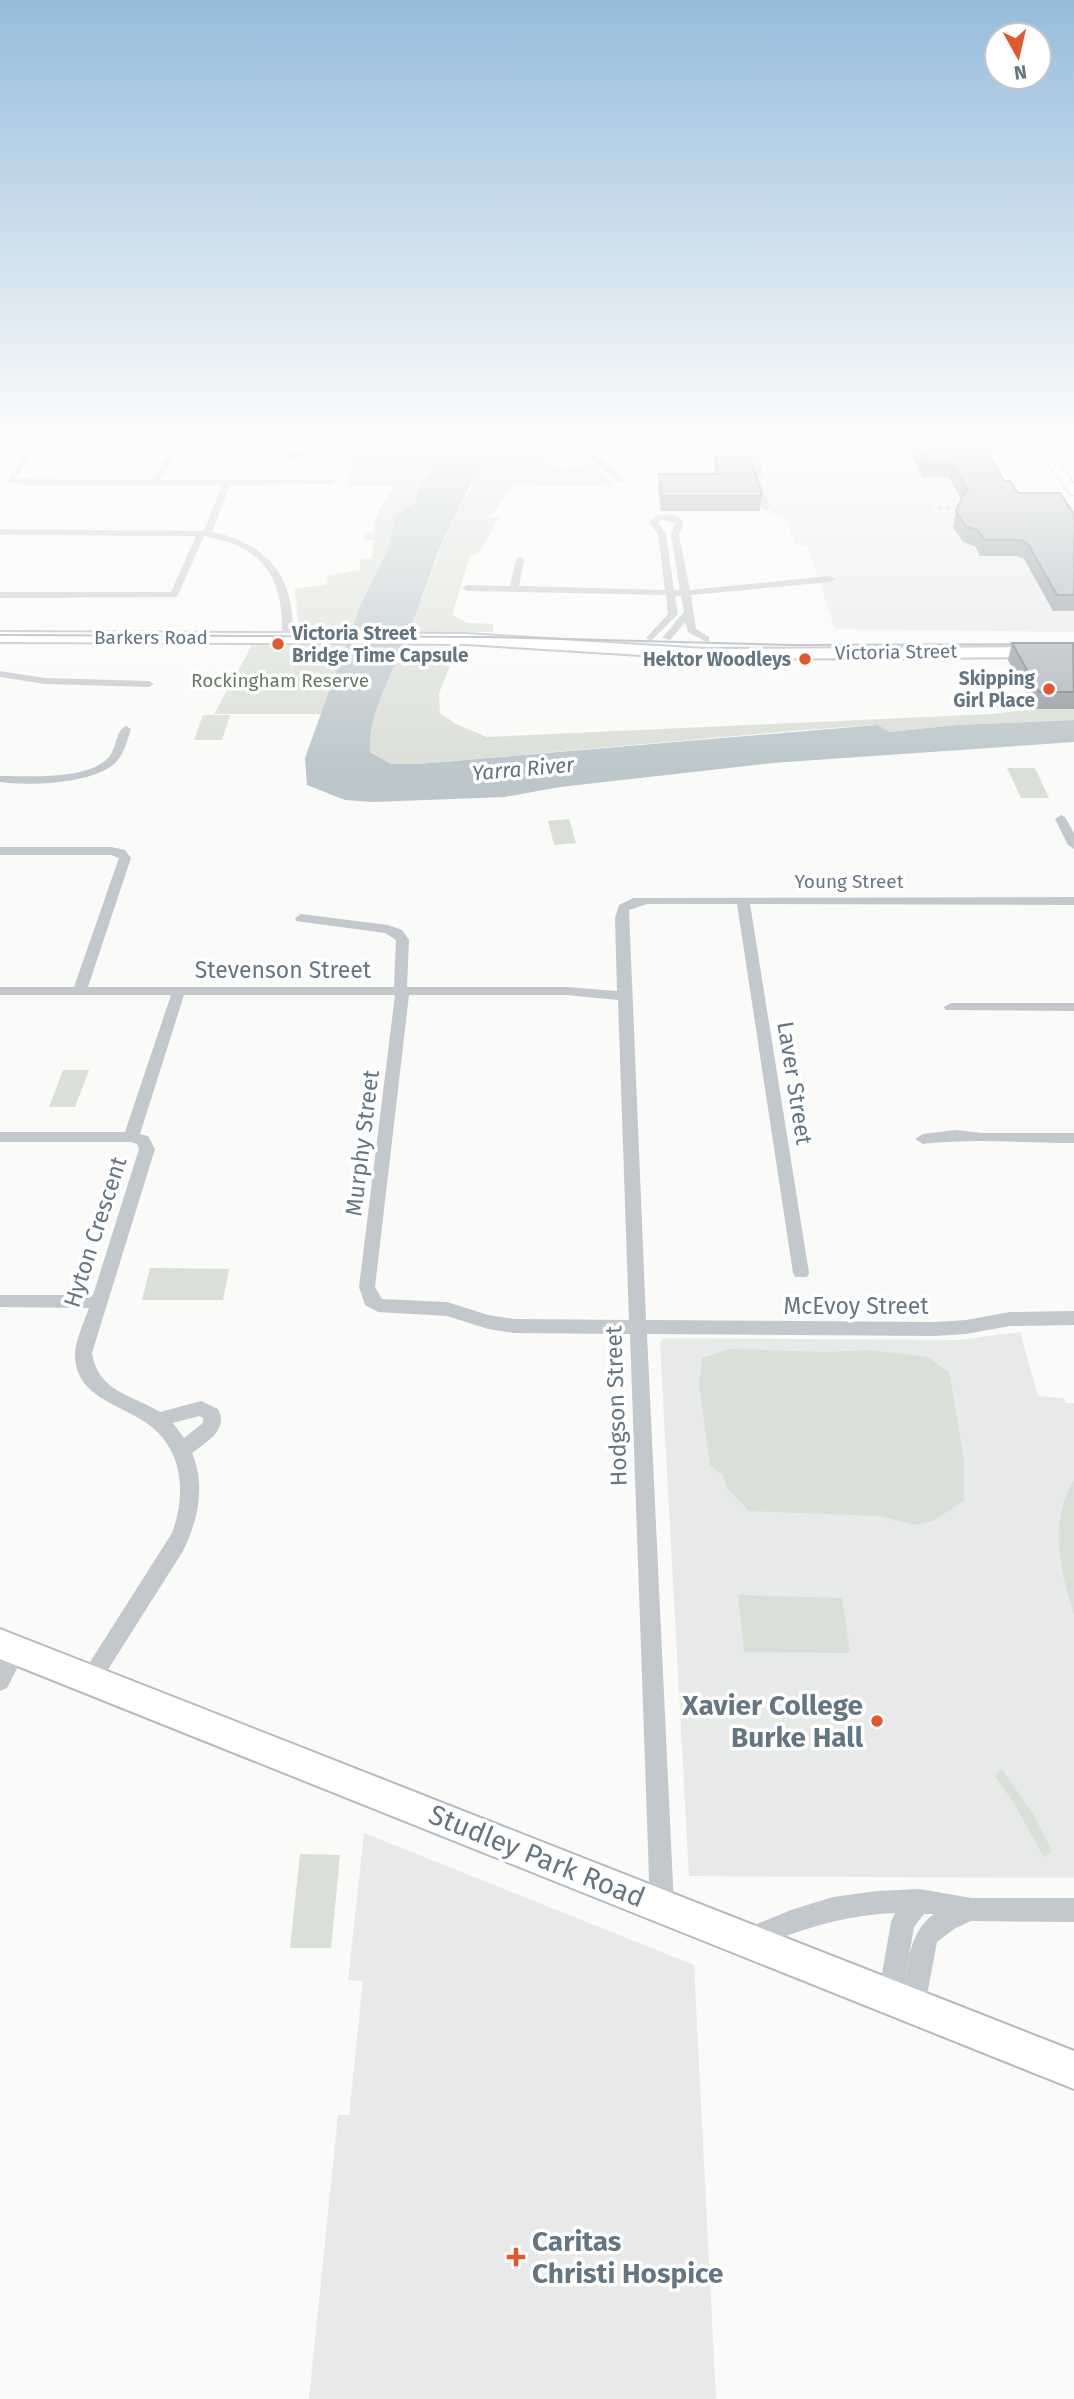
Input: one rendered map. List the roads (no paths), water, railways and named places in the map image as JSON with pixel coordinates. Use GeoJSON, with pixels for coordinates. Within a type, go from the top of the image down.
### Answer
{"type":"FeatureCollection","features":[{"type":"Feature","properties":{"kind":"main road","name":"Barkers Road"},"geometry":{"type":"LineString","coordinates":[[0,636],[294,638]]}},
{"type":"Feature","properties":{"kind":"main road","name":"Victoria Street"},"geometry":{"type":"LineString","coordinates":[[294,638],[652,644],[706,639],[1074,639]]}},
{"type":"Feature","properties":{"kind":"main road","name":"Victoria Street"},"geometry":{"type":"LineString","coordinates":[[652,644],[706,654],[1074,652]]}},
{"type":"Feature","properties":{"kind":"main road","name":"Studley Park Road"},"geometry":{"type":"LineString","coordinates":[[8,1647],[1074,2070]]}},
{"type":"Feature","properties":{"kind":"street"},"geometry":{"type":"LineString","coordinates":[[0,594],[174,595],[197,549]]}},
{"type":"Feature","properties":{"kind":"street"},"geometry":{"type":"LineString","coordinates":[[251,549],[264,559],[284,590],[294,638]]}},
{"type":"Feature","properties":{"kind":"street"},"geometry":{"type":"LineString","coordinates":[[652,644],[673,614],[665,549]]}},
{"type":"Feature","properties":{"kind":"street"},"geometry":{"type":"LineString","coordinates":[[677,549],[691,630],[706,639]]}},
{"type":"Feature","properties":{"kind":"street"},"geometry":{"type":"LineString","coordinates":[[514,588],[520,559]]}},
{"type":"Feature","properties":{"kind":"street"},"geometry":{"type":"LineString","coordinates":[[668,565],[680,565]]}},
{"type":"Feature","properties":{"kind":"street"},"geometry":{"type":"LineString","coordinates":[[670,576],[685,585]]}},
{"type":"Feature","properties":{"kind":"street"},"geometry":{"type":"LineString","coordinates":[[467,589],[672,593],[685,585],[756,583],[804,581],[830,578],[772,578],[756,583]]}},
{"type":"Feature","properties":{"kind":"street"},"geometry":{"type":"LineString","coordinates":[[772,578],[804,581],[834,590]]}},
{"type":"Feature","properties":{"kind":"street"},"geometry":{"type":"LineString","coordinates":[[652,644],[689,612]]}},
{"type":"Feature","properties":{"kind":"street"},"geometry":{"type":"LineString","coordinates":[[0,674],[34,680],[149,684]]}},
{"type":"Feature","properties":{"kind":"street"},"geometry":{"type":"LineString","coordinates":[[1,779],[58,777],[93,771],[108,764],[115,757],[126,729]]}},
{"type":"Feature","properties":{"kind":"street"},"geometry":{"type":"LineString","coordinates":[[1061,819],[1074,845]]}},
{"type":"Feature","properties":{"kind":"street"},"geometry":{"type":"LineString","coordinates":[[0,851],[111,851],[121,853],[125,858],[79,992]]}},
{"type":"Feature","properties":{"kind":"street","name":"Young Street"},"geometry":{"type":"LineString","coordinates":[[625,906],[641,900],[1074,901]]}},
{"type":"Feature","properties":{"kind":"street","name":"Laver Street"},"geometry":{"type":"LineString","coordinates":[[743,901],[801,1273]]}},
{"type":"Feature","properties":{"kind":"street","name":"Hodgson Street"},"geometry":{"type":"LineString","coordinates":[[625,906],[621,918],[662,1906]]}},
{"type":"Feature","properties":{"kind":"street","name":"Murphy Street"},"geometry":{"type":"LineString","coordinates":[[301,918],[388,929],[397,933],[404,944],[367,1287],[371,1300]]}},
{"type":"Feature","properties":{"kind":"street","name":"Stevenson Street"},"geometry":{"type":"LineString","coordinates":[[0,991],[624,991]]}},
{"type":"Feature","properties":{"kind":"street","name":"Hyton Crescent"},"geometry":{"type":"LineString","coordinates":[[90,1680],[182,1532],[187,1517],[190,1482],[183,1450],[174,1435],[159,1420],[96,1387],[89,1375],[83,1353],[147,1149],[143,1140],[131,1137],[179,991]]}},
{"type":"Feature","properties":{"kind":"street"},"geometry":{"type":"LineString","coordinates":[[951,1007],[1074,1007]]}},
{"type":"Feature","properties":{"kind":"street"},"geometry":{"type":"LineString","coordinates":[[923,1139],[956,1135],[982,1138],[1074,1138]]}},
{"type":"Feature","properties":{"kind":"street"},"geometry":{"type":"LineString","coordinates":[[0,1137],[131,1137]]}},
{"type":"Feature","properties":{"kind":"street","name":"McEvoy Street"},"geometry":{"type":"LineString","coordinates":[[371,1300],[384,1307],[458,1311],[502,1325],[935,1329],[986,1325],[1010,1320],[1074,1318]]}},
{"type":"Feature","properties":{"kind":"street"},"geometry":{"type":"LineString","coordinates":[[0,1301],[97,1302]]}},
{"type":"Feature","properties":{"kind":"street"},"geometry":{"type":"LineString","coordinates":[[159,1420],[201,1408],[212,1414],[212,1426],[183,1450]]}},
{"type":"Feature","properties":{"kind":"street"},"geometry":{"type":"LineString","coordinates":[[0,1681],[8,1647]]}},
{"type":"Feature","properties":{"kind":"street"},"geometry":{"type":"LineString","coordinates":[[746,1940],[787,1921],[829,1907],[892,1900],[919,1901],[970,1910],[1074,1910]]}},
{"type":"Feature","properties":{"kind":"street"},"geometry":{"type":"LineString","coordinates":[[902,2001],[904,1922],[919,1901]]}},
{"type":"Feature","properties":{"kind":"street"},"geometry":{"type":"LineString","coordinates":[[902,2001],[926,1937],[945,1920],[970,1910]]}},
{"type":"Feature","properties":{"kind":"water","name":"Yarra River"},"geometry":{"type":"Polygon","coordinates":[[[388,549],[440,549],[372,726],[370,752],[391,764],[418,764],[877,725],[890,732],[957,725],[1074,720],[1074,742],[772,763],[560,787],[505,797],[373,802],[345,800],[307,785],[305,758],[360,606],[388,549]]]}},
{"type":"Feature","properties":{"kind":"tram line"},"geometry":{"type":"LineString","coordinates":[[0,635],[487,637],[793,645],[1074,644]]}},
{"type":"Feature","properties":{"kind":"place","name":"Victoria Street Bridge Time Capsule"},"geometry":{"type":"Point","coordinates":[278,644]}},
{"type":"Feature","properties":{"kind":"place","name":"Hektor Woodleys"},"geometry":{"type":"Point","coordinates":[805,659]}},
{"type":"Feature","properties":{"kind":"place","name":"Skipping Girl Place"},"geometry":{"type":"Point","coordinates":[1049,689]}},
{"type":"Feature","properties":{"kind":"place","name":"Xavier College Burke Hall"},"geometry":{"type":"Point","coordinates":[877,1721]}},
{"type":"Feature","properties":{"kind":"place","name":"Caritas Christi Hospice"},"geometry":{"type":"Point","coordinates":[516,2257]}},
{"type":"Feature","properties":{"kind":"park label","name":"Rockingham Reserve"},"geometry":{"type":"Point","coordinates":[280,680]}}]}
